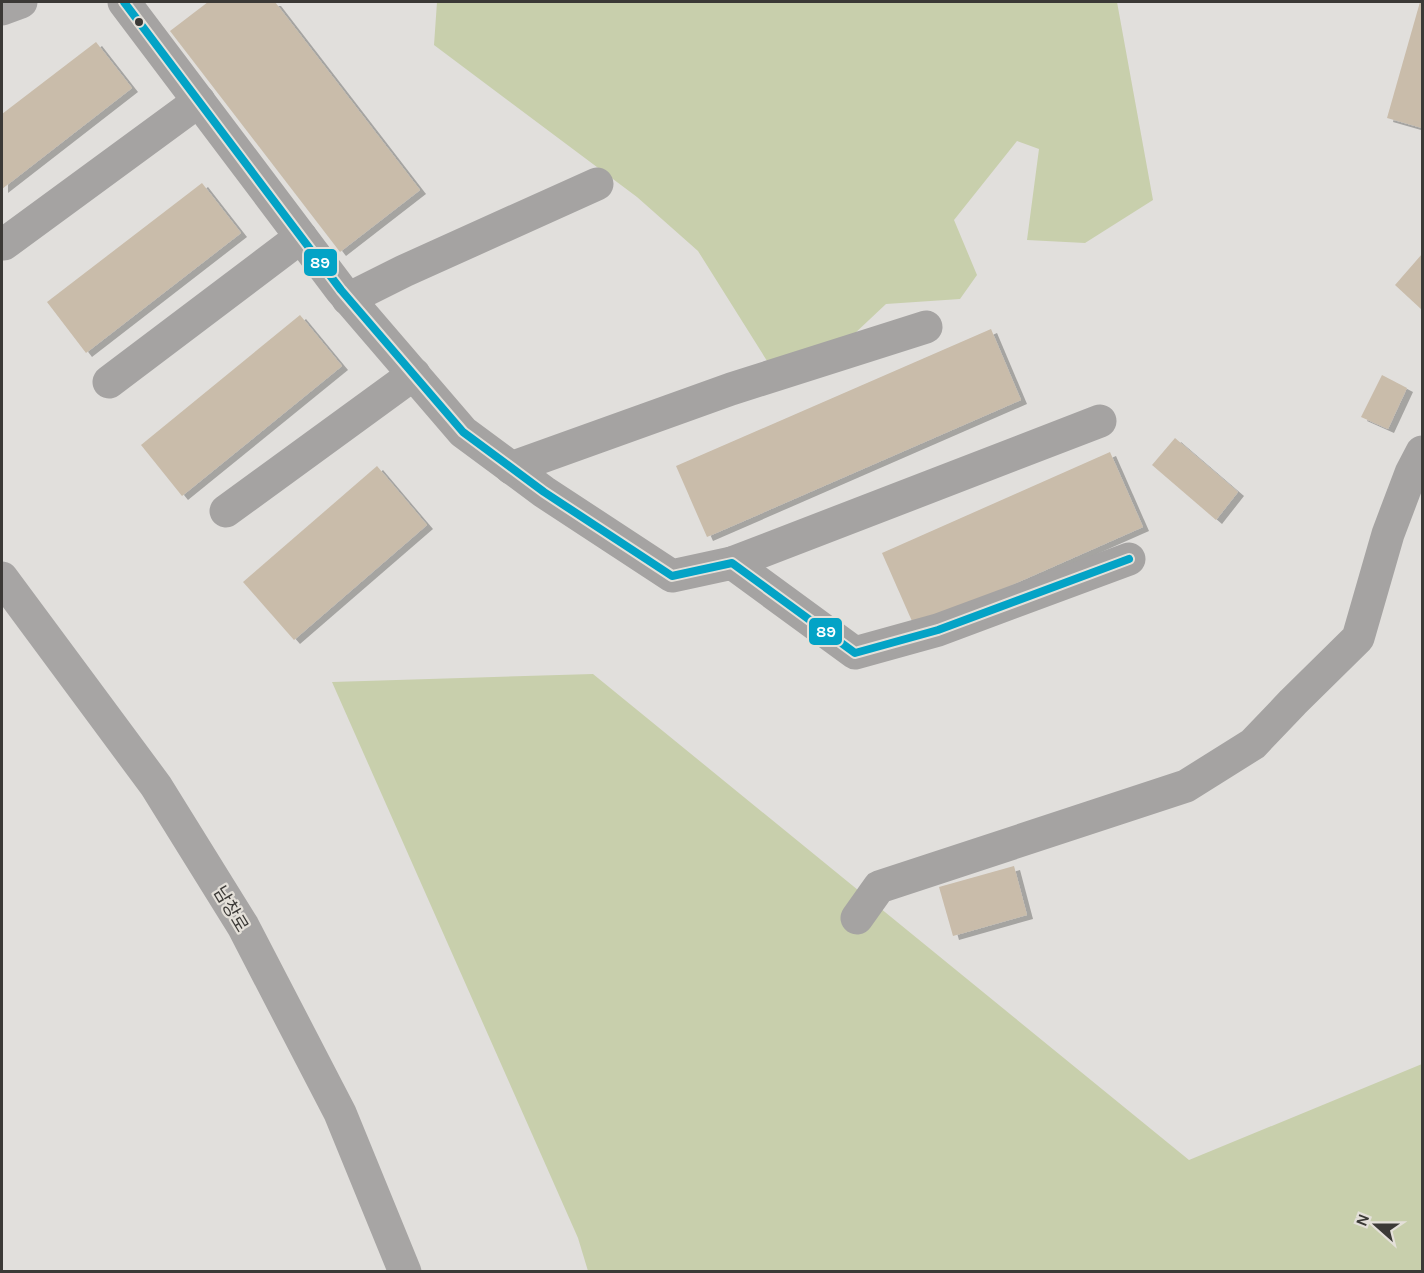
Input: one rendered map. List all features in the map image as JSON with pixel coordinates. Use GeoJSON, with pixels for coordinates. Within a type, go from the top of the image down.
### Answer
{"type":"FeatureCollection","features":[{"type":"Feature","properties":{"kind":"main road"},"geometry":{"type":"LineString","coordinates":[[2,9],[21,2]]}},
{"type":"Feature","properties":{"kind":"main road","name":"남창로"},"geometry":{"type":"LineString","coordinates":[[2,578],[156,786],[243,926],[340,1113],[405,1272]]}},
{"type":"Feature","properties":{"kind":"street"},"geometry":{"type":"LineString","coordinates":[[124,2],[348,298],[463,432],[544,492],[672,576],[732,563],[1100,421]]}},
{"type":"Feature","properties":{"kind":"street"},"geometry":{"type":"LineString","coordinates":[[4,244],[199,101]]}},
{"type":"Feature","properties":{"kind":"street"},"geometry":{"type":"LineString","coordinates":[[348,298],[597,183]]}},
{"type":"Feature","properties":{"kind":"street"},"geometry":{"type":"LineString","coordinates":[[109,382],[301,237]]}},
{"type":"Feature","properties":{"kind":"street"},"geometry":{"type":"LineString","coordinates":[[511,468],[731,389],[926,327]]}},
{"type":"Feature","properties":{"kind":"street"},"geometry":{"type":"LineString","coordinates":[[226,512],[414,374]]}},
{"type":"Feature","properties":{"kind":"street"},"geometry":{"type":"LineString","coordinates":[[857,918],[879,887],[1186,786],[1253,744],[1358,638],[1388,534],[1411,473],[1422,452]]}},
{"type":"Feature","properties":{"kind":"street"},"geometry":{"type":"LineString","coordinates":[[732,563],[855,653],[938,630],[1129,559]]}},
{"type":"Feature","properties":{"kind":"green space"},"geometry":{"type":"Polygon","coordinates":[[[437,2],[1117,2],[1153,200],[1085,243],[1027,240],[1039,149],[1017,141],[954,220],[977,275],[960,299],[886,304],[819,367],[774,372],[698,251],[637,197],[434,45],[437,2]]]}},
{"type":"Feature","properties":{"kind":"green space"},"geometry":{"type":"Polygon","coordinates":[[[593,674],[1189,1160],[1422,1064],[1422,1271],[588,1271],[578,1238],[332,682],[593,674]]]}},
{"type":"Feature","properties":{"kind":"building"},"geometry":{"type":"Polygon","coordinates":[[[208,2],[275,2],[420,190],[340,252],[170,31],[208,2]]]}},
{"type":"Feature","properties":{"kind":"building"},"geometry":{"type":"Polygon","coordinates":[[[1420,2],[1422,2],[1422,128],[1387,118],[1420,2]]]}},
{"type":"Feature","properties":{"kind":"building"},"geometry":{"type":"Polygon","coordinates":[[[96,42],[132,88],[2,189],[2,114],[96,42]]]}},
{"type":"Feature","properties":{"kind":"building"},"geometry":{"type":"Polygon","coordinates":[[[202,183],[241,233],[86,353],[47,302],[202,183]]]}},
{"type":"Feature","properties":{"kind":"building"},"geometry":{"type":"Polygon","coordinates":[[[1422,254],[1422,310],[1395,285],[1422,254]]]}},
{"type":"Feature","properties":{"kind":"building"},"geometry":{"type":"Polygon","coordinates":[[[300,315],[342,366],[182,496],[141,445],[300,315]]]}},
{"type":"Feature","properties":{"kind":"building"},"geometry":{"type":"Polygon","coordinates":[[[991,329],[1021,400],[707,537],[676,466],[991,329]]]}},
{"type":"Feature","properties":{"kind":"building"},"geometry":{"type":"Polygon","coordinates":[[[1382,375],[1407,388],[1388,429],[1361,417],[1382,375]]]}},
{"type":"Feature","properties":{"kind":"building"},"geometry":{"type":"Polygon","coordinates":[[[1175,438],[1238,492],[1216,520],[1152,465],[1175,438]]]}},
{"type":"Feature","properties":{"kind":"building"},"geometry":{"type":"Polygon","coordinates":[[[1110,452],[1143,527],[915,628],[882,553],[1110,452]]]}},
{"type":"Feature","properties":{"kind":"building"},"geometry":{"type":"Polygon","coordinates":[[[377,466],[427,525],[294,640],[243,582],[377,466]]]}},
{"type":"Feature","properties":{"kind":"building"},"geometry":{"type":"Polygon","coordinates":[[[1014,866],[1027,915],[953,936],[939,887],[1014,866]]]}},
{"type":"Feature","properties":{"kind":"transit line","name":"89"},"geometry":{"type":"LineString","coordinates":[[124,2],[341,290],[463,432],[544,492],[672,576],[732,563],[855,653],[938,630],[1129,559]]}}]}
